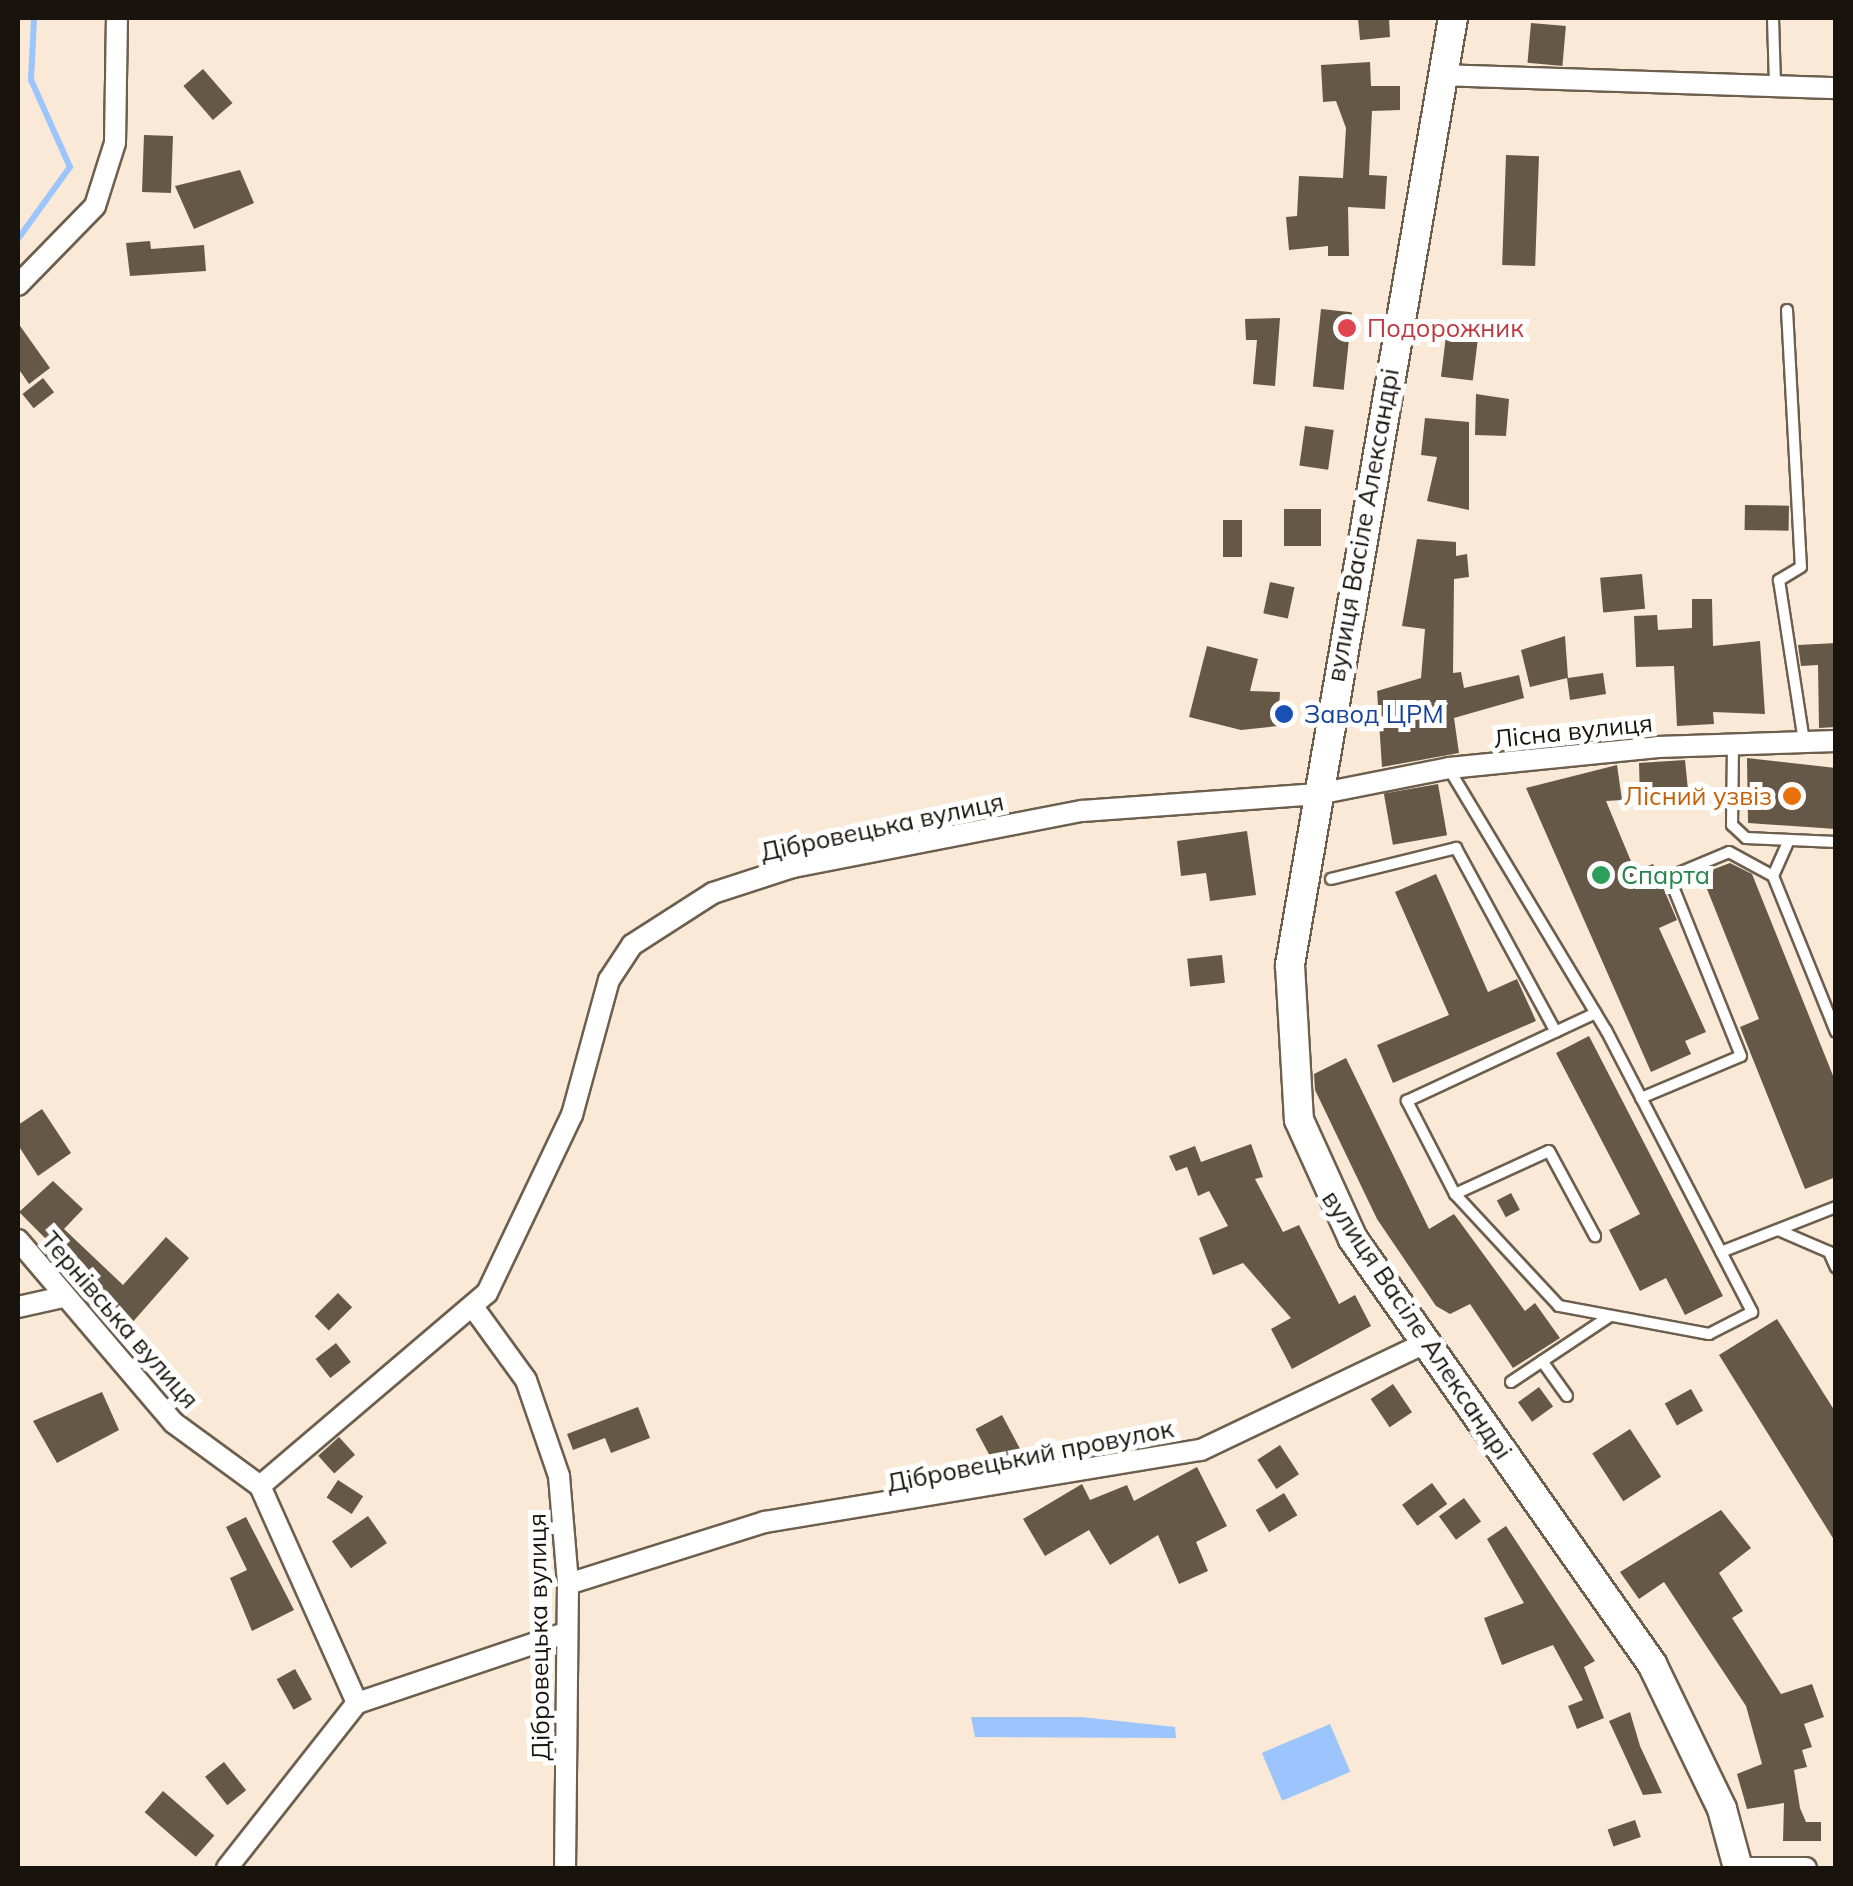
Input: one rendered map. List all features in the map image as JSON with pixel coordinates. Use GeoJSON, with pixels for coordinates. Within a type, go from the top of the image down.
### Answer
{"type":"FeatureCollection","features":[{"type":"Feature","properties":{"kind":"main road","name":"вулиця Васіле Александрі"},"geometry":{"type":"LineString","coordinates":[[1453,18],[1290,966],[1299,1120],[1352,1239],[1652,1664],[1722,1809],[1738,1868]]}},
{"type":"Feature","properties":{"kind":"street"},"geometry":{"type":"LineString","coordinates":[[18,284],[95,206],[114,143],[117,18]]}},
{"type":"Feature","properties":{"kind":"street"},"geometry":{"type":"LineString","coordinates":[[1441,75],[1836,88]]}},
{"type":"Feature","properties":{"kind":"street","name":"Лісна вулиця"},"geometry":{"type":"LineString","coordinates":[[1318,794],[1449,768],[1733,744],[1836,741]]}},
{"type":"Feature","properties":{"kind":"street","name":"Дібровецька вулиця"},"geometry":{"type":"LineString","coordinates":[[260,1486],[473,1307],[524,1227],[572,1116],[609,980],[666,918],[793,866],[1082,811],[1318,794]]}},
{"type":"Feature","properties":{"kind":"street","name":"Тернівська вулиця"},"geometry":{"type":"LineString","coordinates":[[18,1240],[62,1297],[174,1423],[260,1486],[357,1703]]}},
{"type":"Feature","properties":{"kind":"street"},"geometry":{"type":"LineString","coordinates":[[18,1307],[62,1297]]}},
{"type":"Feature","properties":{"kind":"street","name":"Дібровецька вулиця"},"geometry":{"type":"LineString","coordinates":[[473,1307],[540,1408],[559,1476],[568,1584],[565,1868]]}},
{"type":"Feature","properties":{"kind":"street","name":"Дібровецький провулок"},"geometry":{"type":"LineString","coordinates":[[568,1584],[765,1522],[886,1509],[1201,1450],[1427,1342]]}},
{"type":"Feature","properties":{"kind":"street"},"geometry":{"type":"LineString","coordinates":[[227,1868],[357,1703],[565,1633]]}},
{"type":"Feature","properties":{"kind":"street"},"geometry":{"type":"LineString","coordinates":[[1738,1868],[1806,1868]]}},
{"type":"Feature","properties":{"kind":"lane"},"geometry":{"type":"LineString","coordinates":[[1773,18],[1775,87]]}},
{"type":"Feature","properties":{"kind":"lane"},"geometry":{"type":"LineString","coordinates":[[1787,310],[1800,567],[1779,580],[1804,742]]}},
{"type":"Feature","properties":{"kind":"lane"},"geometry":{"type":"LineString","coordinates":[[1733,744],[1732,825],[1746,838],[1836,842]]}},
{"type":"Feature","properties":{"kind":"lane"},"geometry":{"type":"LineString","coordinates":[[1449,768],[1596,1014],[1752,1312],[1709,1334],[1559,1306],[1455,1194],[1407,1101],[1596,1014]]}},
{"type":"Feature","properties":{"kind":"lane"},"geometry":{"type":"LineString","coordinates":[[1773,876],[1789,840]]}},
{"type":"Feature","properties":{"kind":"lane"},"geometry":{"type":"LineString","coordinates":[[1331,879],[1456,848],[1556,1032]]}},
{"type":"Feature","properties":{"kind":"lane"},"geometry":{"type":"LineString","coordinates":[[1641,1098],[1741,1056],[1670,877],[1729,852],[1773,876],[1836,1032]]}},
{"type":"Feature","properties":{"kind":"lane"},"geometry":{"type":"LineString","coordinates":[[1455,1194],[1549,1151],[1596,1236]]}},
{"type":"Feature","properties":{"kind":"lane"},"geometry":{"type":"LineString","coordinates":[[1721,1252],[1836,1207]]}},
{"type":"Feature","properties":{"kind":"lane"},"geometry":{"type":"LineString","coordinates":[[1778,1230],[1832,1253],[1836,1268]]}},
{"type":"Feature","properties":{"kind":"lane"},"geometry":{"type":"LineString","coordinates":[[1511,1382],[1611,1316]]}},
{"type":"Feature","properties":{"kind":"lane"},"geometry":{"type":"LineString","coordinates":[[1542,1362],[1566,1396]]}},
{"type":"Feature","properties":{"kind":"water"},"geometry":{"type":"Polygon","coordinates":[[[971,1717],[1081,1717],[1175,1727],[1176,1738],[975,1737],[971,1717]]]}},
{"type":"Feature","properties":{"kind":"water"},"geometry":{"type":"Polygon","coordinates":[[[1330,1724],[1350,1772],[1282,1801],[1262,1753],[1330,1724]]]}},
{"type":"Feature","properties":{"kind":"building"},"geometry":{"type":"Polygon","coordinates":[[[1358,18],[1389,18],[1390,37],[1360,40],[1358,18]]]}},
{"type":"Feature","properties":{"kind":"building"},"geometry":{"type":"Polygon","coordinates":[[[1531,23],[1566,26],[1562,66],[1528,63],[1531,23]]]}},
{"type":"Feature","properties":{"kind":"building"},"geometry":{"type":"Polygon","coordinates":[[[1370,62],[1371,86],[1400,86],[1400,110],[1372,111],[1369,175],[1387,176],[1385,209],[1348,207],[1349,256],[1328,256],[1328,246],[1289,250],[1286,217],[1297,216],[1299,176],[1343,178],[1346,128],[1336,101],[1323,102],[1321,65],[1370,62]]]}},
{"type":"Feature","properties":{"kind":"building"},"geometry":{"type":"Polygon","coordinates":[[[203,69],[233,103],[213,120],[183,86],[203,69]]]}},
{"type":"Feature","properties":{"kind":"building"},"geometry":{"type":"Polygon","coordinates":[[[144,135],[173,136],[171,193],[142,192],[144,135]]]}},
{"type":"Feature","properties":{"kind":"building"},"geometry":{"type":"Polygon","coordinates":[[[1506,155],[1539,156],[1535,266],[1502,265],[1506,155]]]}},
{"type":"Feature","properties":{"kind":"building"},"geometry":{"type":"Polygon","coordinates":[[[240,170],[254,203],[194,229],[175,186],[240,170]]]}},
{"type":"Feature","properties":{"kind":"building"},"geometry":{"type":"Polygon","coordinates":[[[150,241],[151,249],[204,245],[206,271],[130,276],[126,243],[150,241]]]}},
{"type":"Feature","properties":{"kind":"building"},"geometry":{"type":"Polygon","coordinates":[[[1321,309],[1352,312],[1344,390],[1313,387],[1321,309]]]}},
{"type":"Feature","properties":{"kind":"building"},"geometry":{"type":"Polygon","coordinates":[[[1280,318],[1275,386],[1253,384],[1257,340],[1246,340],[1245,319],[1280,318]]]}},
{"type":"Feature","properties":{"kind":"building"},"geometry":{"type":"Polygon","coordinates":[[[18,323],[50,368],[29,384],[18,368],[18,323]]]}},
{"type":"Feature","properties":{"kind":"building"},"geometry":{"type":"Polygon","coordinates":[[[1446,336],[1478,340],[1473,381],[1441,377],[1446,336]]]}},
{"type":"Feature","properties":{"kind":"building"},"geometry":{"type":"Polygon","coordinates":[[[43,378],[54,392],[34,408],[23,394],[43,378]]]}},
{"type":"Feature","properties":{"kind":"building"},"geometry":{"type":"Polygon","coordinates":[[[1476,394],[1509,399],[1506,436],[1475,435],[1476,394]]]}},
{"type":"Feature","properties":{"kind":"building"},"geometry":{"type":"Polygon","coordinates":[[[1425,418],[1469,422],[1469,510],[1427,501],[1437,457],[1421,455],[1425,418]]]}},
{"type":"Feature","properties":{"kind":"building"},"geometry":{"type":"Polygon","coordinates":[[[1305,426],[1334,430],[1328,470],[1299,466],[1305,426]]]}},
{"type":"Feature","properties":{"kind":"building"},"geometry":{"type":"Polygon","coordinates":[[[1745,505],[1789,506],[1789,531],[1745,530],[1745,505]]]}},
{"type":"Feature","properties":{"kind":"building"},"geometry":{"type":"Polygon","coordinates":[[[1284,509],[1321,509],[1321,546],[1284,546],[1284,509]]]}},
{"type":"Feature","properties":{"kind":"building"},"geometry":{"type":"Polygon","coordinates":[[[1223,520],[1242,520],[1242,557],[1223,557],[1223,520]]]}},
{"type":"Feature","properties":{"kind":"building"},"geometry":{"type":"Polygon","coordinates":[[[1417,539],[1456,542],[1456,556],[1467,554],[1469,577],[1454,579],[1453,673],[1461,672],[1464,688],[1519,675],[1524,698],[1454,718],[1459,753],[1382,767],[1377,691],[1421,678],[1425,629],[1402,626],[1417,539]]]}},
{"type":"Feature","properties":{"kind":"building"},"geometry":{"type":"Polygon","coordinates":[[[1642,574],[1645,609],[1603,613],[1600,578],[1642,574]]]}},
{"type":"Feature","properties":{"kind":"building"},"geometry":{"type":"Polygon","coordinates":[[[1270,582],[1294,587],[1288,618],[1263,613],[1270,582]]]}},
{"type":"Feature","properties":{"kind":"building"},"geometry":{"type":"Polygon","coordinates":[[[1692,599],[1712,599],[1713,646],[1760,641],[1765,714],[1713,712],[1714,724],[1677,726],[1674,666],[1636,667],[1634,616],[1657,615],[1658,630],[1692,628],[1692,599]]]}},
{"type":"Feature","properties":{"kind":"building"},"geometry":{"type":"Polygon","coordinates":[[[1565,636],[1568,678],[1603,673],[1606,694],[1570,700],[1567,678],[1530,687],[1521,650],[1565,636]]]}},
{"type":"Feature","properties":{"kind":"building"},"geometry":{"type":"Polygon","coordinates":[[[1836,643],[1836,727],[1819,728],[1818,665],[1801,666],[1798,645],[1836,643]]]}},
{"type":"Feature","properties":{"kind":"building"},"geometry":{"type":"Polygon","coordinates":[[[1207,646],[1258,659],[1250,691],[1280,692],[1278,726],[1241,730],[1189,717],[1207,646]]]}},
{"type":"Feature","properties":{"kind":"building","name":"Лісний узвіз"},"geometry":{"type":"Polygon","coordinates":[[[1747,758],[1836,768],[1836,829],[1748,823],[1747,758]]]}},
{"type":"Feature","properties":{"kind":"building"},"geometry":{"type":"Polygon","coordinates":[[[1685,760],[1689,800],[1640,798],[1639,763],[1685,760]]]}},
{"type":"Feature","properties":{"kind":"building"},"geometry":{"type":"Polygon","coordinates":[[[1617,765],[1622,800],[1606,801],[1635,871],[1653,864],[1677,920],[1659,928],[1706,1032],[1685,1041],[1691,1054],[1651,1072],[1526,788],[1617,765]]]}},
{"type":"Feature","properties":{"kind":"building"},"geometry":{"type":"Polygon","coordinates":[[[1438,784],[1447,835],[1393,845],[1384,794],[1438,784]]]}},
{"type":"Feature","properties":{"kind":"building"},"geometry":{"type":"Polygon","coordinates":[[[1247,831],[1256,895],[1210,901],[1206,873],[1181,876],[1177,841],[1247,831]]]}},
{"type":"Feature","properties":{"kind":"building"},"geometry":{"type":"Polygon","coordinates":[[[1730,863],[1752,874],[1836,1083],[1836,1177],[1805,1189],[1740,1027],[1759,1019],[1701,874],[1730,863]]]}},
{"type":"Feature","properties":{"kind":"building"},"geometry":{"type":"Polygon","coordinates":[[[1436,874],[1488,992],[1517,979],[1536,1021],[1393,1083],[1377,1045],[1449,1015],[1395,892],[1436,874]]]}},
{"type":"Feature","properties":{"kind":"building"},"geometry":{"type":"Polygon","coordinates":[[[1222,955],[1225,983],[1190,987],[1187,959],[1222,955]]]}},
{"type":"Feature","properties":{"kind":"building"},"geometry":{"type":"Polygon","coordinates":[[[1589,1036],[1723,1296],[1685,1315],[1666,1278],[1640,1291],[1609,1230],[1640,1214],[1556,1053],[1589,1036]]]}},
{"type":"Feature","properties":{"kind":"building"},"geometry":{"type":"Polygon","coordinates":[[[1346,1058],[1429,1229],[1454,1214],[1525,1311],[1535,1303],[1560,1338],[1513,1368],[1470,1304],[1450,1314],[1436,1306],[1377,1219],[1315,1090],[1314,1074],[1346,1058]]]}},
{"type":"Feature","properties":{"kind":"building"},"geometry":{"type":"Polygon","coordinates":[[[42,1109],[71,1153],[38,1176],[18,1145],[18,1125],[42,1109]]]}},
{"type":"Feature","properties":{"kind":"building"},"geometry":{"type":"Polygon","coordinates":[[[1251,1144],[1263,1177],[1255,1179],[1283,1232],[1299,1225],[1339,1304],[1355,1295],[1371,1326],[1292,1369],[1271,1329],[1291,1318],[1243,1263],[1213,1275],[1199,1238],[1228,1226],[1209,1191],[1198,1196],[1187,1167],[1176,1171],[1169,1156],[1195,1146],[1201,1162],[1251,1144]]]}},
{"type":"Feature","properties":{"kind":"building"},"geometry":{"type":"Polygon","coordinates":[[[53,1181],[83,1209],[64,1229],[123,1285],[166,1237],[189,1258],[131,1324],[19,1212],[53,1181]]]}},
{"type":"Feature","properties":{"kind":"building"},"geometry":{"type":"Polygon","coordinates":[[[1511,1193],[1520,1210],[1506,1217],[1497,1201],[1511,1193]]]}},
{"type":"Feature","properties":{"kind":"building"},"geometry":{"type":"Polygon","coordinates":[[[338,1293],[352,1307],[329,1330],[315,1316],[338,1293]]]}},
{"type":"Feature","properties":{"kind":"building"},"geometry":{"type":"Polygon","coordinates":[[[1777,1319],[1836,1413],[1836,1543],[1719,1355],[1777,1319]]]}},
{"type":"Feature","properties":{"kind":"building"},"geometry":{"type":"Polygon","coordinates":[[[336,1343],[351,1362],[330,1378],[316,1359],[336,1343]]]}},
{"type":"Feature","properties":{"kind":"building"},"geometry":{"type":"Polygon","coordinates":[[[1393,1384],[1412,1412],[1390,1427],[1371,1399],[1393,1384]]]}},
{"type":"Feature","properties":{"kind":"building"},"geometry":{"type":"Polygon","coordinates":[[[1539,1387],[1553,1406],[1532,1422],[1518,1402],[1539,1387]]]}},
{"type":"Feature","properties":{"kind":"building"},"geometry":{"type":"Polygon","coordinates":[[[1691,1389],[1703,1411],[1677,1425],[1665,1404],[1691,1389]]]}},
{"type":"Feature","properties":{"kind":"building"},"geometry":{"type":"Polygon","coordinates":[[[102,1392],[119,1430],[57,1463],[33,1421],[102,1392]]]}},
{"type":"Feature","properties":{"kind":"building"},"geometry":{"type":"Polygon","coordinates":[[[638,1407],[650,1438],[611,1453],[605,1438],[573,1450],[567,1434],[638,1407]]]}},
{"type":"Feature","properties":{"kind":"building"},"geometry":{"type":"Polygon","coordinates":[[[1002,1415],[1023,1455],[997,1469],[976,1429],[1002,1415]]]}},
{"type":"Feature","properties":{"kind":"building"},"geometry":{"type":"Polygon","coordinates":[[[1630,1429],[1661,1477],[1623,1501],[1592,1454],[1630,1429]]]}},
{"type":"Feature","properties":{"kind":"building"},"geometry":{"type":"Polygon","coordinates":[[[339,1437],[355,1455],[334,1474],[318,1456],[339,1437]]]}},
{"type":"Feature","properties":{"kind":"building"},"geometry":{"type":"Polygon","coordinates":[[[1280,1445],[1299,1474],[1276,1489],[1257,1460],[1280,1445]]]}},
{"type":"Feature","properties":{"kind":"building"},"geometry":{"type":"Polygon","coordinates":[[[1197,1467],[1227,1526],[1196,1542],[1208,1571],[1179,1584],[1158,1535],[1110,1565],[1089,1530],[1045,1556],[1023,1519],[1082,1484],[1090,1500],[1127,1485],[1134,1501],[1197,1467]]]}},
{"type":"Feature","properties":{"kind":"building"},"geometry":{"type":"Polygon","coordinates":[[[338,1480],[363,1496],[352,1514],[327,1498],[338,1480]]]}},
{"type":"Feature","properties":{"kind":"building"},"geometry":{"type":"Polygon","coordinates":[[[1432,1483],[1447,1504],[1417,1526],[1402,1505],[1432,1483]]]}},
{"type":"Feature","properties":{"kind":"building"},"geometry":{"type":"Polygon","coordinates":[[[1284,1493],[1297,1515],[1269,1532],[1256,1510],[1284,1493]]]}},
{"type":"Feature","properties":{"kind":"building"},"geometry":{"type":"Polygon","coordinates":[[[1464,1498],[1481,1521],[1456,1540],[1439,1516],[1464,1498]]]}},
{"type":"Feature","properties":{"kind":"building"},"geometry":{"type":"Polygon","coordinates":[[[1721,1510],[1751,1548],[1719,1573],[1743,1611],[1732,1618],[1781,1694],[1812,1684],[1824,1717],[1804,1724],[1812,1747],[1802,1750],[1807,1767],[1794,1770],[1800,1808],[1806,1822],[1821,1822],[1821,1841],[1783,1841],[1784,1803],[1747,1809],[1737,1774],[1762,1764],[1746,1706],[1664,1582],[1639,1599],[1620,1572],[1721,1510]]]}},
{"type":"Feature","properties":{"kind":"building"},"geometry":{"type":"Polygon","coordinates":[[[368,1516],[387,1543],[351,1568],[332,1541],[368,1516]]]}},
{"type":"Feature","properties":{"kind":"building"},"geometry":{"type":"Polygon","coordinates":[[[246,1517],[294,1610],[252,1631],[230,1578],[247,1570],[226,1527],[246,1517]]]}},
{"type":"Feature","properties":{"kind":"building"},"geometry":{"type":"Polygon","coordinates":[[[1506,1526],[1595,1661],[1584,1667],[1604,1718],[1577,1729],[1568,1706],[1583,1700],[1553,1645],[1502,1665],[1484,1618],[1524,1603],[1487,1539],[1506,1526]]]}},
{"type":"Feature","properties":{"kind":"building"},"geometry":{"type":"Polygon","coordinates":[[[295,1669],[312,1700],[294,1710],[277,1679],[295,1669]]]}},
{"type":"Feature","properties":{"kind":"building"},"geometry":{"type":"Polygon","coordinates":[[[1630,1712],[1640,1746],[1662,1793],[1643,1795],[1609,1721],[1630,1712]]]}},
{"type":"Feature","properties":{"kind":"building"},"geometry":{"type":"Polygon","coordinates":[[[224,1762],[246,1790],[227,1805],[205,1777],[224,1762]]]}},
{"type":"Feature","properties":{"kind":"building"},"geometry":{"type":"Polygon","coordinates":[[[163,1791],[214,1836],[196,1857],[145,1812],[163,1791]]]}},
{"type":"Feature","properties":{"kind":"building"},"geometry":{"type":"Polygon","coordinates":[[[1635,1820],[1641,1837],[1613,1846],[1608,1829],[1635,1820]]]}},
{"type":"Feature","properties":{"kind":"waterway"},"geometry":{"type":"LineString","coordinates":[[18,239],[70,167],[31,80],[34,18]]}},
{"type":"Feature","properties":{"kind":"place","name":"Подорожник"},"geometry":{"type":"Point","coordinates":[1347,328]}},
{"type":"Feature","properties":{"kind":"place","name":"Завод ЦРМ"},"geometry":{"type":"Point","coordinates":[1284,714]}},
{"type":"Feature","properties":{"kind":"place","name":"Лісний узвіз"},"geometry":{"type":"Point","coordinates":[1792,796]}},
{"type":"Feature","properties":{"kind":"place","name":"Спарта"},"geometry":{"type":"Point","coordinates":[1601,875]}}]}
